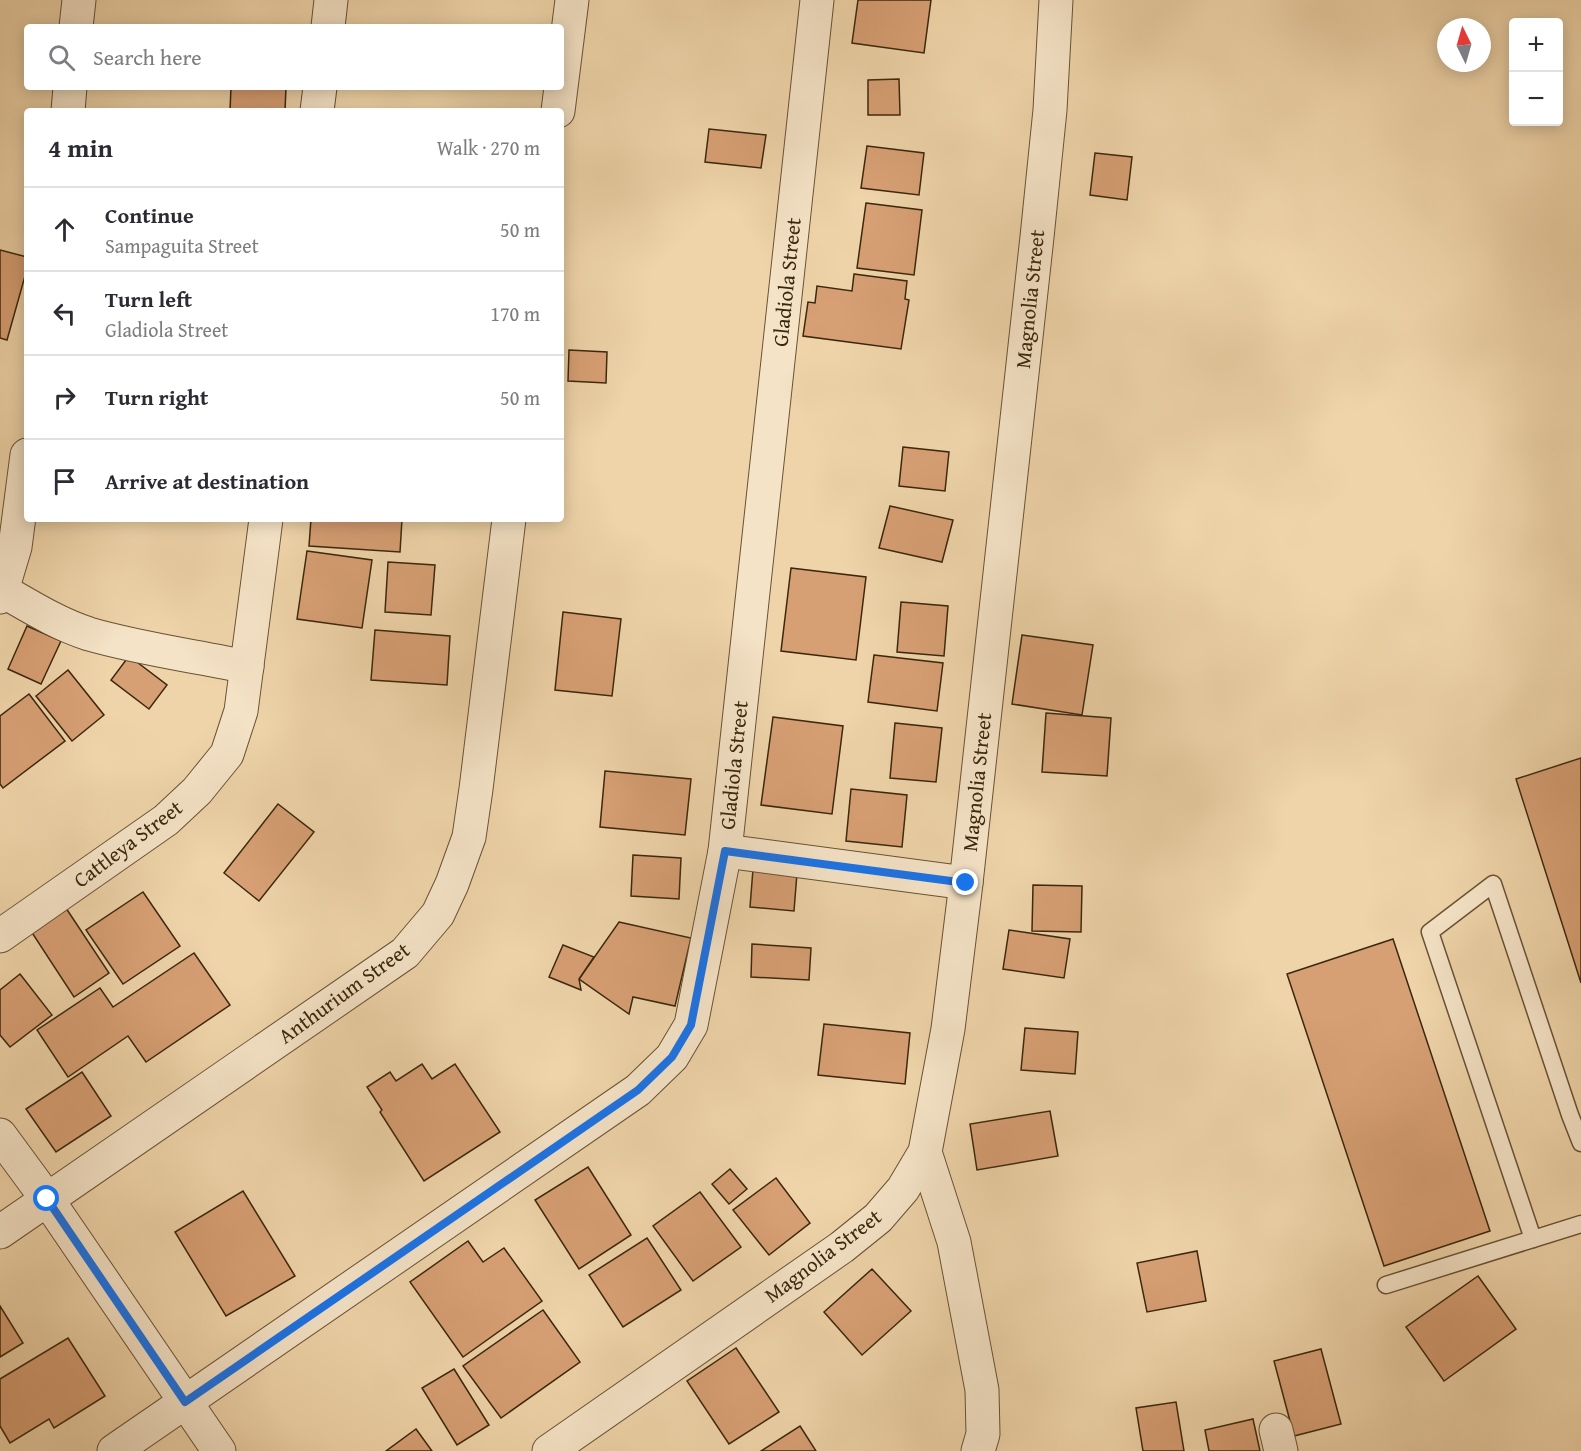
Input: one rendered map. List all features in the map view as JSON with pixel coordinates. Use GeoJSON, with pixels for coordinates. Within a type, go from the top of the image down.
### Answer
{"type":"FeatureCollection","features":[{"type":"Feature","properties":{"kind":"street"},"geometry":{"type":"LineString","coordinates":[[76,24],[79,0]]}},
{"type":"Feature","properties":{"kind":"street"},"geometry":{"type":"LineString","coordinates":[[328,24],[331,0]]}},
{"type":"Feature","properties":{"kind":"street"},"geometry":{"type":"LineString","coordinates":[[564,63],[572,0]]}},
{"type":"Feature","properties":{"kind":"street","name":"Gladiola Street"},"geometry":{"type":"LineString","coordinates":[[114,1451],[638,1090],[672,1057],[691,1025],[725,851],[817,0]]}},
{"type":"Feature","properties":{"kind":"street","name":"Magnolia Street"},"geometry":{"type":"LineString","coordinates":[[549,1451],[842,1247],[878,1218],[903,1189],[925,1152],[948,1029],[966,883],[1050,110],[1056,0]]}},
{"type":"Feature","properties":{"kind":"street"},"geometry":{"type":"LineString","coordinates":[[68,108],[70,90]]}},
{"type":"Feature","properties":{"kind":"street"},"geometry":{"type":"LineString","coordinates":[[317,108],[320,90]]}},
{"type":"Feature","properties":{"kind":"street"},"geometry":{"type":"LineString","coordinates":[[558,108],[561,90]]}},
{"type":"Feature","properties":{"kind":"street"},"geometry":{"type":"LineString","coordinates":[[24,477],[15,547],[1,594],[47,617],[88,633],[247,667]]}},
{"type":"Feature","properties":{"kind":"street","name":"Cattleya Street"},"geometry":{"type":"LineString","coordinates":[[0,936],[166,820],[197,791],[227,754],[241,711],[266,522]]}},
{"type":"Feature","properties":{"kind":"street","name":"Anthurium Street"},"geometry":{"type":"LineString","coordinates":[[0,1232],[405,953],[438,914],[469,837],[509,522]]}},
{"type":"Feature","properties":{"kind":"street"},"geometry":{"type":"LineString","coordinates":[[725,851],[966,883]]}},
{"type":"Feature","properties":{"kind":"street"},"geometry":{"type":"LineString","coordinates":[[0,1135],[47,1199],[219,1451]]}},
{"type":"Feature","properties":{"kind":"street"},"geometry":{"type":"LineString","coordinates":[[925,1152],[954,1242],[982,1390],[983,1434],[978,1451]]}},
{"type":"Feature","properties":{"kind":"lane"},"geometry":{"type":"LineString","coordinates":[[1533,1239],[1430,932],[1494,884],[1566,1104],[1581,1143]]}},
{"type":"Feature","properties":{"kind":"lane"},"geometry":{"type":"LineString","coordinates":[[1386,1285],[1581,1224]]}},
{"type":"Feature","properties":{"kind":"building"},"geometry":{"type":"Polygon","coordinates":[[[858,0],[931,0],[924,53],[852,43],[858,0]]]}},
{"type":"Feature","properties":{"kind":"building"},"geometry":{"type":"Polygon","coordinates":[[[899,79],[900,115],[868,115],[868,80],[899,79]]]}},
{"type":"Feature","properties":{"kind":"building"},"geometry":{"type":"Polygon","coordinates":[[[231,90],[286,90],[285,108],[230,108],[231,90]]]}},
{"type":"Feature","properties":{"kind":"building"},"geometry":{"type":"Polygon","coordinates":[[[709,129],[766,135],[761,168],[705,162],[709,129]]]}},
{"type":"Feature","properties":{"kind":"building"},"geometry":{"type":"Polygon","coordinates":[[[867,146],[924,153],[919,195],[861,188],[867,146]]]}},
{"type":"Feature","properties":{"kind":"building"},"geometry":{"type":"Polygon","coordinates":[[[1095,153],[1132,157],[1127,200],[1090,195],[1095,153]]]}},
{"type":"Feature","properties":{"kind":"building"},"geometry":{"type":"Polygon","coordinates":[[[866,203],[922,210],[914,275],[857,268],[866,203]]]}},
{"type":"Feature","properties":{"kind":"building"},"geometry":{"type":"Polygon","coordinates":[[[0,250],[24,256],[24,280],[7,340],[0,338],[0,250]]]}},
{"type":"Feature","properties":{"kind":"building"},"geometry":{"type":"Polygon","coordinates":[[[854,274],[907,281],[905,299],[909,300],[901,349],[803,336],[808,302],[815,303],[817,286],[852,291],[854,274]]]}},
{"type":"Feature","properties":{"kind":"building"},"geometry":{"type":"Polygon","coordinates":[[[569,350],[607,352],[606,383],[568,381],[569,350]]]}},
{"type":"Feature","properties":{"kind":"building"},"geometry":{"type":"Polygon","coordinates":[[[903,447],[949,452],[945,491],[899,486],[903,447]]]}},
{"type":"Feature","properties":{"kind":"building"},"geometry":{"type":"Polygon","coordinates":[[[890,506],[953,520],[942,562],[879,548],[890,506]]]}},
{"type":"Feature","properties":{"kind":"building"},"geometry":{"type":"Polygon","coordinates":[[[311,522],[402,522],[400,552],[309,546],[311,522]]]}},
{"type":"Feature","properties":{"kind":"building"},"geometry":{"type":"Polygon","coordinates":[[[307,551],[372,560],[362,628],[297,619],[307,551]]]}},
{"type":"Feature","properties":{"kind":"building"},"geometry":{"type":"Polygon","coordinates":[[[388,562],[435,565],[431,615],[385,612],[388,562]]]}},
{"type":"Feature","properties":{"kind":"building"},"geometry":{"type":"Polygon","coordinates":[[[791,568],[866,577],[856,660],[781,651],[791,568]]]}},
{"type":"Feature","properties":{"kind":"building"},"geometry":{"type":"Polygon","coordinates":[[[901,602],[948,606],[944,656],[897,652],[901,602]]]}},
{"type":"Feature","properties":{"kind":"building"},"geometry":{"type":"Polygon","coordinates":[[[563,612],[621,619],[612,696],[555,690],[563,612]]]}},
{"type":"Feature","properties":{"kind":"building"},"geometry":{"type":"Polygon","coordinates":[[[27,626],[61,641],[41,684],[8,669],[27,626]]]}},
{"type":"Feature","properties":{"kind":"building"},"geometry":{"type":"Polygon","coordinates":[[[375,630],[450,636],[447,685],[371,680],[375,630]]]}},
{"type":"Feature","properties":{"kind":"building"},"geometry":{"type":"Polygon","coordinates":[[[1022,635],[1093,645],[1082,715],[1012,704],[1022,635]]]}},
{"type":"Feature","properties":{"kind":"building"},"geometry":{"type":"Polygon","coordinates":[[[874,655],[943,663],[937,711],[868,702],[874,655]]]}},
{"type":"Feature","properties":{"kind":"building"},"geometry":{"type":"Polygon","coordinates":[[[129,656],[167,685],[149,709],[111,680],[129,656]]]}},
{"type":"Feature","properties":{"kind":"building"},"geometry":{"type":"Polygon","coordinates":[[[68,670],[104,715],[72,741],[36,696],[68,670]]]}},
{"type":"Feature","properties":{"kind":"building"},"geometry":{"type":"Polygon","coordinates":[[[29,694],[65,741],[3,788],[0,784],[0,716],[29,694]]]}},
{"type":"Feature","properties":{"kind":"building"},"geometry":{"type":"Polygon","coordinates":[[[1046,713],[1111,718],[1107,776],[1042,772],[1046,713]]]}},
{"type":"Feature","properties":{"kind":"building"},"geometry":{"type":"Polygon","coordinates":[[[773,717],[843,726],[832,814],[761,805],[773,717]]]}},
{"type":"Feature","properties":{"kind":"building"},"geometry":{"type":"Polygon","coordinates":[[[895,723],[942,728],[936,782],[890,778],[895,723]]]}},
{"type":"Feature","properties":{"kind":"building"},"geometry":{"type":"Polygon","coordinates":[[[1581,758],[1581,983],[1516,779],[1581,758]]]}},
{"type":"Feature","properties":{"kind":"building"},"geometry":{"type":"Polygon","coordinates":[[[605,771],[691,779],[685,835],[600,827],[605,771]]]}},
{"type":"Feature","properties":{"kind":"building"},"geometry":{"type":"Polygon","coordinates":[[[851,789],[907,795],[902,847],[846,841],[851,789]]]}},
{"type":"Feature","properties":{"kind":"building"},"geometry":{"type":"Polygon","coordinates":[[[278,804],[314,832],[259,901],[224,873],[278,804]]]}},
{"type":"Feature","properties":{"kind":"building"},"geometry":{"type":"Polygon","coordinates":[[[633,855],[681,858],[679,899],[631,896],[633,855]]]}},
{"type":"Feature","properties":{"kind":"building"},"geometry":{"type":"Polygon","coordinates":[[[753,869],[797,873],[794,911],[750,907],[753,869]]]}},
{"type":"Feature","properties":{"kind":"building"},"geometry":{"type":"Polygon","coordinates":[[[1033,885],[1082,886],[1081,932],[1032,931],[1033,885]]]}},
{"type":"Feature","properties":{"kind":"building"},"geometry":{"type":"Polygon","coordinates":[[[143,892],[180,946],[123,984],[86,930],[143,892]]]}},
{"type":"Feature","properties":{"kind":"building"},"geometry":{"type":"Polygon","coordinates":[[[60,899],[109,973],[74,997],[25,922],[60,899]]]}},
{"type":"Feature","properties":{"kind":"building"},"geometry":{"type":"Polygon","coordinates":[[[619,922],[691,938],[675,1006],[633,997],[629,1014],[579,979],[619,922]]]}},
{"type":"Feature","properties":{"kind":"building"},"geometry":{"type":"Polygon","coordinates":[[[1009,930],[1070,939],[1064,978],[1003,969],[1009,930]]]}},
{"type":"Feature","properties":{"kind":"building"},"geometry":{"type":"Polygon","coordinates":[[[1393,939],[1490,1231],[1384,1266],[1287,974],[1393,939]]]}},
{"type":"Feature","properties":{"kind":"building"},"geometry":{"type":"Polygon","coordinates":[[[752,944],[811,948],[809,980],[751,977],[752,944]]]}},
{"type":"Feature","properties":{"kind":"building"},"geometry":{"type":"Polygon","coordinates":[[[563,945],[594,957],[579,979],[581,990],[549,977],[563,945]]]}},
{"type":"Feature","properties":{"kind":"building"},"geometry":{"type":"Polygon","coordinates":[[[194,953],[230,1005],[146,1062],[128,1036],[68,1077],[37,1030],[100,988],[113,1007],[194,953]]]}},
{"type":"Feature","properties":{"kind":"building"},"geometry":{"type":"Polygon","coordinates":[[[20,974],[52,1015],[10,1047],[0,1035],[0,990],[20,974]]]}},
{"type":"Feature","properties":{"kind":"building"},"geometry":{"type":"Polygon","coordinates":[[[824,1024],[910,1033],[905,1084],[818,1075],[824,1024]]]}},
{"type":"Feature","properties":{"kind":"building"},"geometry":{"type":"Polygon","coordinates":[[[1025,1028],[1078,1032],[1075,1074],[1021,1070],[1025,1028]]]}},
{"type":"Feature","properties":{"kind":"building"},"geometry":{"type":"Polygon","coordinates":[[[422,1064],[432,1079],[455,1064],[500,1132],[424,1181],[380,1112],[382,1110],[367,1087],[390,1072],[396,1081],[422,1064]]]}},
{"type":"Feature","properties":{"kind":"building"},"geometry":{"type":"Polygon","coordinates":[[[82,1072],[111,1116],[56,1152],[26,1109],[82,1072]]]}},
{"type":"Feature","properties":{"kind":"building"},"geometry":{"type":"Polygon","coordinates":[[[1050,1111],[1058,1156],[977,1170],[970,1124],[1050,1111]]]}},
{"type":"Feature","properties":{"kind":"building"},"geometry":{"type":"Polygon","coordinates":[[[588,1167],[631,1235],[579,1269],[535,1200],[588,1167]]]}},
{"type":"Feature","properties":{"kind":"building"},"geometry":{"type":"Polygon","coordinates":[[[730,1169],[747,1189],[729,1204],[712,1184],[730,1169]]]}},
{"type":"Feature","properties":{"kind":"building"},"geometry":{"type":"Polygon","coordinates":[[[776,1178],[810,1223],[769,1255],[733,1210],[776,1178]]]}},
{"type":"Feature","properties":{"kind":"building"},"geometry":{"type":"Polygon","coordinates":[[[243,1191],[295,1276],[226,1316],[175,1232],[243,1191]]]}},
{"type":"Feature","properties":{"kind":"building"},"geometry":{"type":"Polygon","coordinates":[[[700,1192],[741,1247],[693,1281],[653,1226],[700,1192]]]}},
{"type":"Feature","properties":{"kind":"building"},"geometry":{"type":"Polygon","coordinates":[[[647,1238],[681,1290],[623,1327],[589,1275],[647,1238]]]}},
{"type":"Feature","properties":{"kind":"building"},"geometry":{"type":"Polygon","coordinates":[[[468,1241],[483,1262],[504,1248],[542,1301],[463,1357],[410,1282],[468,1241]]]}},
{"type":"Feature","properties":{"kind":"building"},"geometry":{"type":"Polygon","coordinates":[[[1197,1251],[1206,1301],[1147,1312],[1137,1263],[1197,1251]]]}},
{"type":"Feature","properties":{"kind":"building"},"geometry":{"type":"Polygon","coordinates":[[[872,1269],[911,1311],[862,1355],[824,1312],[872,1269]]]}},
{"type":"Feature","properties":{"kind":"building"},"geometry":{"type":"Polygon","coordinates":[[[1478,1276],[1516,1329],[1444,1381],[1406,1327],[1478,1276]]]}},
{"type":"Feature","properties":{"kind":"building"},"geometry":{"type":"Polygon","coordinates":[[[0,1306],[23,1343],[0,1357],[0,1306]]]}},
{"type":"Feature","properties":{"kind":"building"},"geometry":{"type":"Polygon","coordinates":[[[543,1310],[580,1362],[501,1418],[463,1366],[543,1310]]]}},
{"type":"Feature","properties":{"kind":"building"},"geometry":{"type":"Polygon","coordinates":[[[68,1338],[105,1396],[54,1428],[49,1419],[10,1443],[0,1426],[0,1379],[68,1338]]]}},
{"type":"Feature","properties":{"kind":"building"},"geometry":{"type":"Polygon","coordinates":[[[736,1348],[779,1412],[729,1444],[687,1381],[736,1348]]]}},
{"type":"Feature","properties":{"kind":"building"},"geometry":{"type":"Polygon","coordinates":[[[1321,1349],[1341,1424],[1294,1436],[1274,1361],[1321,1349]]]}},
{"type":"Feature","properties":{"kind":"building"},"geometry":{"type":"Polygon","coordinates":[[[454,1369],[489,1425],[457,1445],[422,1388],[454,1369]]]}},
{"type":"Feature","properties":{"kind":"building"},"geometry":{"type":"Polygon","coordinates":[[[1176,1402],[1184,1451],[1143,1451],[1136,1408],[1176,1402]]]}},
{"type":"Feature","properties":{"kind":"building"},"geometry":{"type":"Polygon","coordinates":[[[1253,1419],[1260,1451],[1209,1451],[1205,1430],[1253,1419]]]}},
{"type":"Feature","properties":{"kind":"building"},"geometry":{"type":"Polygon","coordinates":[[[800,1426],[816,1451],[761,1451],[800,1426]]]}},
{"type":"Feature","properties":{"kind":"building"},"geometry":{"type":"Polygon","coordinates":[[[416,1429],[432,1451],[386,1451],[416,1429]]]}},
{"type":"Feature","properties":{"kind":"route"},"geometry":{"type":"LineString","coordinates":[[47,1199],[185,1402],[638,1090],[672,1057],[691,1025],[725,851],[966,883]]}}]}
